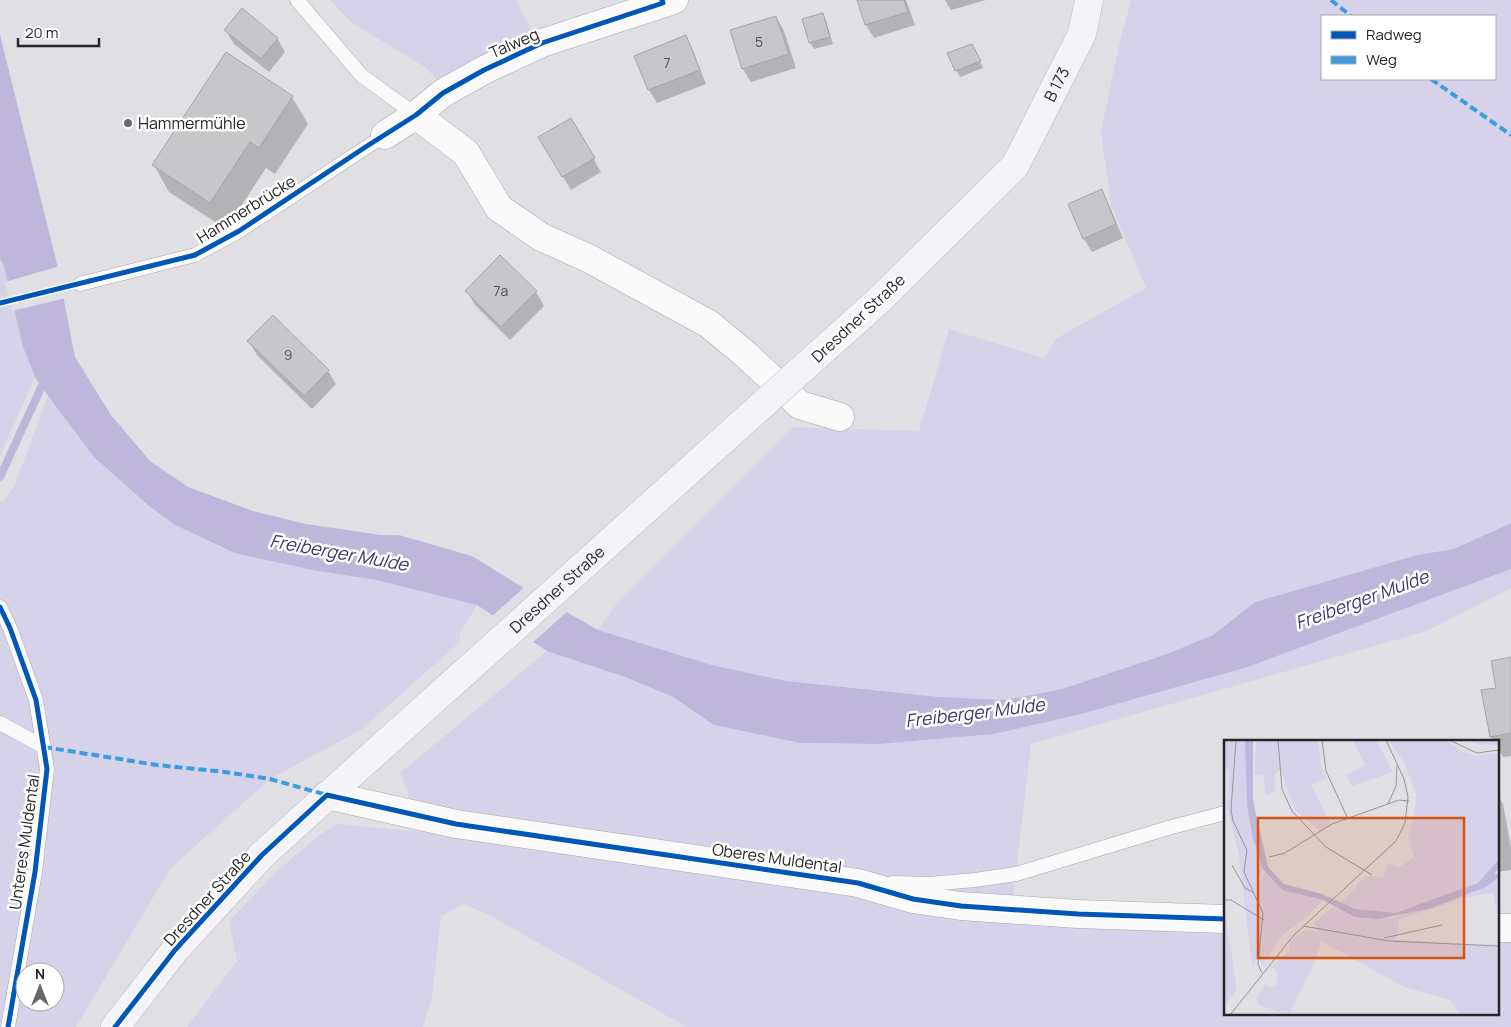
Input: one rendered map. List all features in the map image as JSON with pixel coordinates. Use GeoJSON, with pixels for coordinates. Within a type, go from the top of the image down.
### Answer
{"type":"FeatureCollection","features":[{"type":"Feature","properties":{"kind":"main road","name":"B 173"},"geometry":{"type":"LineString","coordinates":[[1015,166],[1082,34],[1089,0]]}},
{"type":"Feature","properties":{"kind":"main road","name":"Dresdner Straße"},"geometry":{"type":"LineString","coordinates":[[115,1027],[182,943],[262,856],[878,301],[1015,166]]}},
{"type":"Feature","properties":{"kind":"street","name":"Talweg"},"geometry":{"type":"LineString","coordinates":[[385,135],[416,116],[443,92],[484,70],[542,44],[667,1]]}},
{"type":"Feature","properties":{"kind":"street"},"geometry":{"type":"LineString","coordinates":[[416,116],[466,153],[499,208],[541,237],[588,258],[709,324],[800,405],[840,417]]}},
{"type":"Feature","properties":{"kind":"street","name":"Oberes Muldental"},"geometry":{"type":"LineString","coordinates":[[328,795],[456,824],[858,883],[913,899],[961,906],[1069,913],[1224,918]]}},
{"type":"Feature","properties":{"kind":"street"},"geometry":{"type":"LineString","coordinates":[[1498,928],[1511,928]]}},
{"type":"Feature","properties":{"kind":"lane"},"geometry":{"type":"LineString","coordinates":[[296,0],[362,76],[416,116]]}},
{"type":"Feature","properties":{"kind":"lane","name":"Hammerbrücke"},"geometry":{"type":"LineString","coordinates":[[80,284],[195,256],[239,231],[385,135]]}},
{"type":"Feature","properties":{"kind":"lane","name":"Unteres Muldental"},"geometry":{"type":"LineString","coordinates":[[0,607],[10,628],[36,700],[47,769],[35,872],[8,1027]]}},
{"type":"Feature","properties":{"kind":"lane"},"geometry":{"type":"LineString","coordinates":[[0,723],[44,748]]}},
{"type":"Feature","properties":{"kind":"lane"},"geometry":{"type":"LineString","coordinates":[[858,883],[929,884],[1016,874],[1168,828],[1224,813]]}},
{"type":"Feature","properties":{"kind":"shaded area"},"geometry":{"type":"Polygon","coordinates":[[[330,0],[516,0],[546,58],[451,95],[425,67],[352,23],[330,0]]]}},
{"type":"Feature","properties":{"kind":"shaded area"},"geometry":{"type":"Polygon","coordinates":[[[1131,0],[1511,0],[1511,523],[1454,549],[1417,555],[1255,602],[1213,635],[1167,654],[1062,689],[1005,700],[939,697],[786,681],[712,665],[598,630],[615,606],[794,427],[919,431],[949,329],[1044,358],[1057,338],[1146,288],[1111,204],[1101,132],[1119,45],[1131,0]]]}},
{"type":"Feature","properties":{"kind":"shaded area"},"geometry":{"type":"Polygon","coordinates":[[[0,259],[4,266],[23,347],[35,377],[0,456],[0,259]]]}},
{"type":"Feature","properties":{"kind":"shaded area"},"geometry":{"type":"Polygon","coordinates":[[[48,396],[94,457],[149,506],[175,525],[235,553],[312,570],[376,580],[477,605],[460,633],[460,642],[361,730],[270,779],[170,869],[76,1027],[0,1027],[0,501],[3,502],[14,487],[48,396]]]}},
{"type":"Feature","properties":{"kind":"shaded area"},"geometry":{"type":"Polygon","coordinates":[[[1511,569],[1511,588],[1427,631],[1031,744],[1013,899],[1224,924],[1224,1014],[1498,1014],[1498,931],[1511,931],[1511,1027],[687,1027],[489,915],[463,904],[441,916],[432,997],[423,1027],[187,1027],[237,961],[229,921],[277,871],[317,837],[336,824],[445,834],[412,805],[400,773],[547,651],[625,677],[673,697],[714,725],[800,743],[879,744],[994,734],[1081,714],[1248,667],[1511,569]]]}},
{"type":"Feature","properties":{"kind":"water","name":"Freiberger Mulde"},"geometry":{"type":"Polygon","coordinates":[[[0,35],[57,264],[75,357],[111,415],[150,461],[188,487],[253,511],[306,524],[381,535],[399,535],[472,556],[598,630],[712,665],[786,681],[939,697],[1005,700],[1062,689],[1167,654],[1213,635],[1255,602],[1417,555],[1454,549],[1511,523],[1511,569],[1248,667],[1081,714],[994,734],[879,744],[800,743],[714,725],[673,697],[625,677],[547,651],[477,605],[376,580],[312,570],[235,553],[175,525],[149,506],[94,457],[35,377],[23,347],[4,266],[0,259],[0,35]]]}},
{"type":"Feature","properties":{"kind":"pier"},"geometry":{"type":"Polygon","coordinates":[[[60,266],[66,298],[12,311],[5,282],[60,266]]]}},
{"type":"Feature","properties":{"kind":"pier"},"geometry":{"type":"Polygon","coordinates":[[[526,586],[569,610],[531,644],[491,617],[526,586]]]}},
{"type":"Feature","properties":{"kind":"building"},"geometry":{"type":"Polygon","coordinates":[[[857,0],[904,0],[908,12],[865,25],[857,0]]]}},
{"type":"Feature","properties":{"kind":"building"},"geometry":{"type":"Polygon","coordinates":[[[242,8],[278,38],[261,59],[224,30],[242,8]]]}},
{"type":"Feature","properties":{"kind":"building"},"geometry":{"type":"Polygon","coordinates":[[[823,13],[830,37],[809,43],[802,19],[823,13]]]}},
{"type":"Feature","properties":{"kind":"building"},"geometry":{"type":"Polygon","coordinates":[[[776,16],[789,54],[742,69],[730,30],[776,16]]]}},
{"type":"Feature","properties":{"kind":"building"},"geometry":{"type":"Polygon","coordinates":[[[686,35],[700,70],[648,90],[634,56],[686,35]]]}},
{"type":"Feature","properties":{"kind":"building"},"geometry":{"type":"Polygon","coordinates":[[[972,44],[981,61],[955,71],[947,53],[972,44]]]}},
{"type":"Feature","properties":{"kind":"building"},"geometry":{"type":"Polygon","coordinates":[[[226,52],[293,96],[259,148],[250,142],[210,203],[152,165],[226,52]]]}},
{"type":"Feature","properties":{"kind":"building"},"geometry":{"type":"Polygon","coordinates":[[[571,118],[595,158],[562,177],[538,137],[571,118]]]}},
{"type":"Feature","properties":{"kind":"building"},"geometry":{"type":"Polygon","coordinates":[[[1102,189],[1116,224],[1083,239],[1068,204],[1102,189]]]}},
{"type":"Feature","properties":{"kind":"building"},"geometry":{"type":"Polygon","coordinates":[[[500,255],[537,291],[501,327],[465,291],[500,255]]]}},
{"type":"Feature","properties":{"kind":"building"},"geometry":{"type":"Polygon","coordinates":[[[273,315],[329,370],[304,396],[247,341],[273,315]]]}},
{"type":"Feature","properties":{"kind":"building"},"geometry":{"type":"Polygon","coordinates":[[[1511,657],[1511,733],[1490,737],[1481,690],[1496,688],[1491,661],[1511,657]]]}},
{"type":"Feature","properties":{"kind":"waterway"},"geometry":{"type":"LineString","coordinates":[[0,477],[45,379]]}},
{"type":"Feature","properties":{"kind":"marked path"},"geometry":{"type":"LineString","coordinates":[[1331,0],[1350,15]]}},
{"type":"Feature","properties":{"kind":"marked path"},"geometry":{"type":"LineString","coordinates":[[1432,80],[1511,135]]}},
{"type":"Feature","properties":{"kind":"marked path"},"geometry":{"type":"LineString","coordinates":[[44,747],[157,765],[270,779],[327,795]]}},
{"type":"Feature","properties":{"kind":"cycle path"},"geometry":{"type":"LineString","coordinates":[[0,303],[195,255],[239,231],[416,115],[443,93],[484,70],[542,43],[663,3],[662,0]]}},
{"type":"Feature","properties":{"kind":"cycle path"},"geometry":{"type":"LineString","coordinates":[[0,607],[10,628],[36,700],[47,769],[35,872],[8,1027]]}},
{"type":"Feature","properties":{"kind":"cycle path"},"geometry":{"type":"LineString","coordinates":[[115,1027],[175,950],[262,855],[327,795],[456,824],[858,883],[913,899],[961,906],[1078,914],[1224,919]]}},
{"type":"Feature","properties":{"kind":"place","name":"Hammermühle"},"geometry":{"type":"Point","coordinates":[128,123]}}]}
